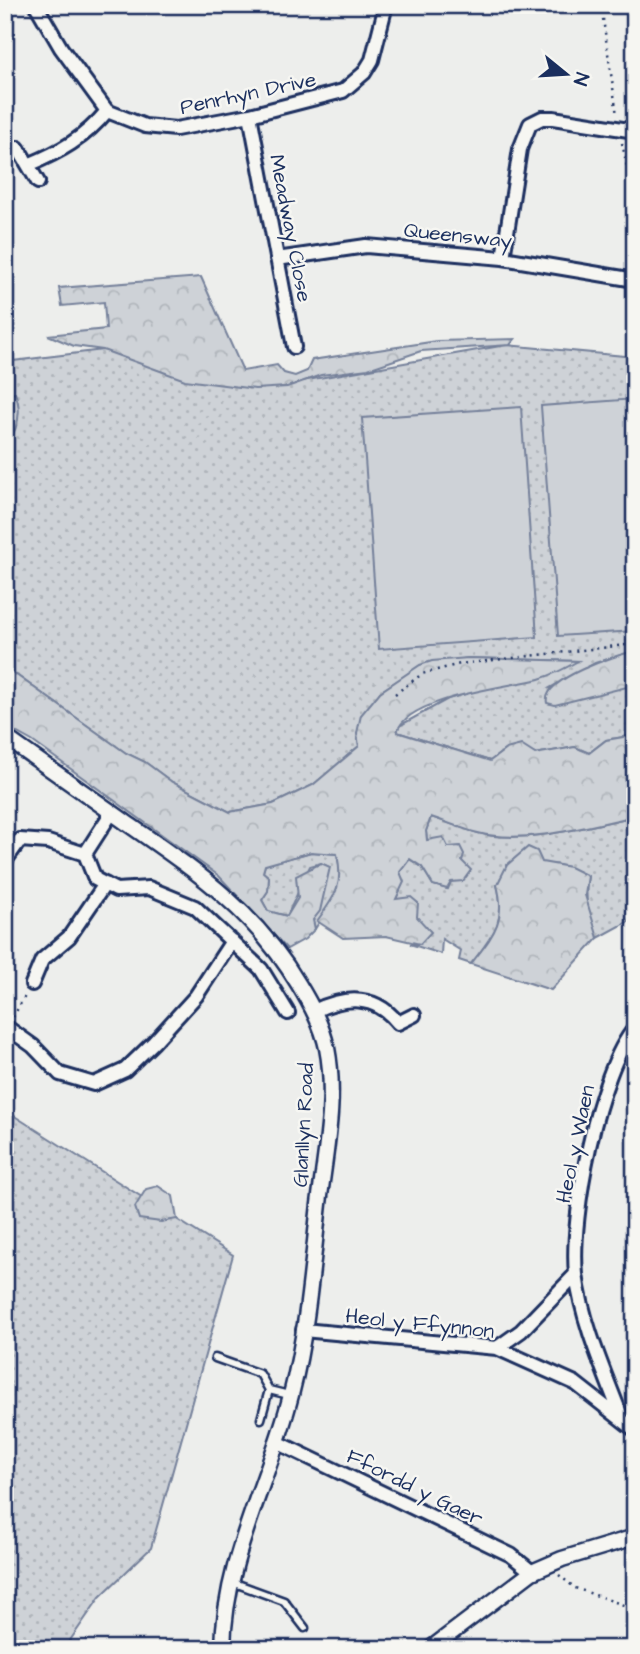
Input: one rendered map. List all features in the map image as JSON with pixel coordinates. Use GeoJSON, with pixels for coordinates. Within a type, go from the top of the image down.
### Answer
{"type":"FeatureCollection","features":[{"type":"Feature","properties":{"kind":"street"},"geometry":{"type":"LineString","coordinates":[[28,165],[74,144],[92,129],[107,111],[61,48],[36,5]]}},
{"type":"Feature","properties":{"kind":"street","name":"Penrhyn Drive"},"geometry":{"type":"LineString","coordinates":[[107,111],[132,122],[176,129],[328,96],[354,83],[372,60],[386,5]]}},
{"type":"Feature","properties":{"kind":"street","name":"Meadway Close"},"geometry":{"type":"LineString","coordinates":[[250,115],[294,347]]}},
{"type":"Feature","properties":{"kind":"street"},"geometry":{"type":"LineString","coordinates":[[503,258],[520,149],[530,124],[542,118],[553,118],[635,131]]}},
{"type":"Feature","properties":{"kind":"street"},"geometry":{"type":"LineString","coordinates":[[18,148],[38,182]]}},
{"type":"Feature","properties":{"kind":"street","name":"Queensway"},"geometry":{"type":"LineString","coordinates":[[277,259],[366,246],[503,258],[635,280]]}},
{"type":"Feature","properties":{"kind":"street","name":"Glanllyn Road"},"geometry":{"type":"LineString","coordinates":[[5,737],[211,882],[251,918],[282,956],[314,1011],[327,1047],[330,1096],[303,1330],[291,1395],[277,1442],[237,1551],[230,1581],[223,1649]]}},
{"type":"Feature","properties":{"kind":"street"},"geometry":{"type":"LineString","coordinates":[[85,854],[112,812]]}},
{"type":"Feature","properties":{"kind":"street"},"geometry":{"type":"LineString","coordinates":[[5,861],[20,840],[48,842],[85,854]]}},
{"type":"Feature","properties":{"kind":"street"},"geometry":{"type":"LineString","coordinates":[[85,854],[95,879],[117,890],[149,888],[195,907],[261,969],[288,1013]]}},
{"type":"Feature","properties":{"kind":"street"},"geometry":{"type":"LineString","coordinates":[[32,984],[41,960],[69,937],[105,884]]}},
{"type":"Feature","properties":{"kind":"street"},"geometry":{"type":"LineString","coordinates":[[6,1027],[33,1046],[60,1074],[94,1084],[125,1070],[154,1042],[196,996],[232,941]]}},
{"type":"Feature","properties":{"kind":"street"},"geometry":{"type":"LineString","coordinates":[[314,1011],[337,1000],[366,1001],[380,1005],[397,1027],[414,1015]]}},
{"type":"Feature","properties":{"kind":"street","name":"Heol y Waen"},"geometry":{"type":"LineString","coordinates":[[621,1416],[593,1341],[576,1274],[579,1217],[590,1145],[604,1088],[627,1037],[635,1028]]}},
{"type":"Feature","properties":{"kind":"street"},"geometry":{"type":"LineString","coordinates":[[497,1348],[521,1331],[576,1274]]}},
{"type":"Feature","properties":{"kind":"street","name":"Heol y Ffynnon"},"geometry":{"type":"LineString","coordinates":[[303,1330],[497,1348],[575,1383],[621,1416],[635,1430]]}},
{"type":"Feature","properties":{"kind":"street","name":"Ffordd y Gaer"},"geometry":{"type":"LineString","coordinates":[[277,1442],[511,1555],[532,1572]]}},
{"type":"Feature","properties":{"kind":"street"},"geometry":{"type":"LineString","coordinates":[[430,1649],[532,1572],[635,1537]]}},
{"type":"Feature","properties":{"kind":"lane"},"geometry":{"type":"LineString","coordinates":[[215,1358],[260,1374],[270,1390],[291,1395]]}},
{"type":"Feature","properties":{"kind":"lane"},"geometry":{"type":"LineString","coordinates":[[261,1419],[270,1390]]}},
{"type":"Feature","properties":{"kind":"lane"},"geometry":{"type":"LineString","coordinates":[[230,1581],[284,1601],[305,1628]]}},
{"type":"Feature","properties":{"kind":"path"},"geometry":{"type":"LineString","coordinates":[[601,5],[619,128],[635,204]]}},
{"type":"Feature","properties":{"kind":"path"},"geometry":{"type":"LineString","coordinates":[[395,694],[422,674],[460,664],[635,644]]}},
{"type":"Feature","properties":{"kind":"path"},"geometry":{"type":"LineString","coordinates":[[6,1027],[32,984]]}},
{"type":"Feature","properties":{"kind":"path"},"geometry":{"type":"LineString","coordinates":[[548,1565],[575,1588],[635,1609]]}},
{"type":"Feature","properties":{"kind":"green space"},"geometry":{"type":"Polygon","coordinates":[[[201,277],[243,371],[277,365],[284,373],[295,376],[307,371],[312,360],[437,341],[515,339],[510,345],[421,351],[368,369],[321,375],[287,387],[255,389],[185,380],[103,350],[74,346],[48,335],[106,329],[104,302],[62,306],[59,288],[201,277]]]}},
{"type":"Feature","properties":{"kind":"green space"},"geometry":{"type":"Polygon","coordinates":[[[506,345],[635,357],[635,651],[595,663],[550,688],[603,690],[635,685],[635,735],[606,740],[589,753],[575,747],[535,754],[506,749],[490,761],[397,732],[399,726],[448,699],[577,661],[468,658],[420,666],[380,692],[357,733],[359,746],[313,785],[273,804],[230,812],[172,782],[145,762],[126,753],[5,667],[5,362],[103,350],[302,381],[506,345]]]}},
{"type":"Feature","properties":{"kind":"green space"},"geometry":{"type":"Polygon","coordinates":[[[15,393],[18,421],[5,447],[5,394],[15,393]]]}},
{"type":"Feature","properties":{"kind":"green space"},"geometry":{"type":"Polygon","coordinates":[[[635,399],[635,631],[558,636],[541,406],[635,399]]]}},
{"type":"Feature","properties":{"kind":"green space"},"geometry":{"type":"Polygon","coordinates":[[[521,407],[537,637],[379,649],[362,418],[521,407]]]}},
{"type":"Feature","properties":{"kind":"green space"},"geometry":{"type":"Polygon","coordinates":[[[635,651],[635,685],[555,705],[547,703],[548,694],[567,677],[612,657],[635,651]]]}},
{"type":"Feature","properties":{"kind":"green space"},"geometry":{"type":"Polygon","coordinates":[[[468,658],[578,661],[539,679],[438,702],[405,720],[397,732],[490,761],[506,749],[521,745],[535,754],[575,747],[589,753],[606,740],[635,735],[635,816],[557,833],[516,837],[478,833],[431,817],[426,831],[427,840],[443,837],[448,847],[460,846],[464,854],[462,861],[471,870],[463,881],[451,882],[447,889],[433,885],[422,867],[410,859],[400,872],[404,882],[396,899],[411,897],[418,903],[417,917],[431,932],[420,944],[386,936],[343,938],[317,921],[336,890],[339,865],[337,854],[311,852],[265,865],[263,872],[269,877],[268,891],[262,900],[268,911],[287,916],[298,898],[296,876],[321,863],[330,867],[320,911],[313,920],[315,929],[305,939],[287,949],[219,876],[32,741],[5,726],[5,667],[126,753],[145,762],[172,782],[230,812],[273,804],[313,785],[359,746],[357,733],[361,715],[380,692],[420,665],[432,661],[468,658]]]}},
{"type":"Feature","properties":{"kind":"green space"},"geometry":{"type":"Polygon","coordinates":[[[635,816],[635,918],[598,938],[588,907],[588,876],[561,865],[541,865],[497,885],[500,898],[499,919],[492,936],[471,964],[459,960],[461,951],[442,939],[441,954],[410,944],[420,944],[396,899],[403,882],[400,872],[409,859],[422,867],[433,885],[448,889],[451,881],[448,847],[427,841],[426,831],[431,817],[478,833],[516,837],[557,833],[635,816]]]}},
{"type":"Feature","properties":{"kind":"green space"},"geometry":{"type":"Polygon","coordinates":[[[528,847],[537,851],[542,862],[570,867],[588,876],[585,895],[598,938],[551,990],[471,964],[496,928],[499,919],[500,898],[497,885],[507,865],[528,847]]]}},
{"type":"Feature","properties":{"kind":"green space"},"geometry":{"type":"Polygon","coordinates":[[[311,852],[337,854],[341,875],[336,895],[315,929],[313,920],[329,867],[321,863],[310,866],[287,916],[268,911],[262,900],[268,891],[269,877],[263,872],[265,865],[311,852]]]}},
{"type":"Feature","properties":{"kind":"green space"},"geometry":{"type":"Polygon","coordinates":[[[5,1110],[233,1255],[151,1548],[100,1597],[64,1649],[5,1649],[5,1110]]]}},
{"type":"Feature","properties":{"kind":"green space"},"geometry":{"type":"Polygon","coordinates":[[[158,1186],[173,1196],[177,1219],[161,1222],[139,1219],[135,1207],[146,1189],[158,1186]]]}}]}
